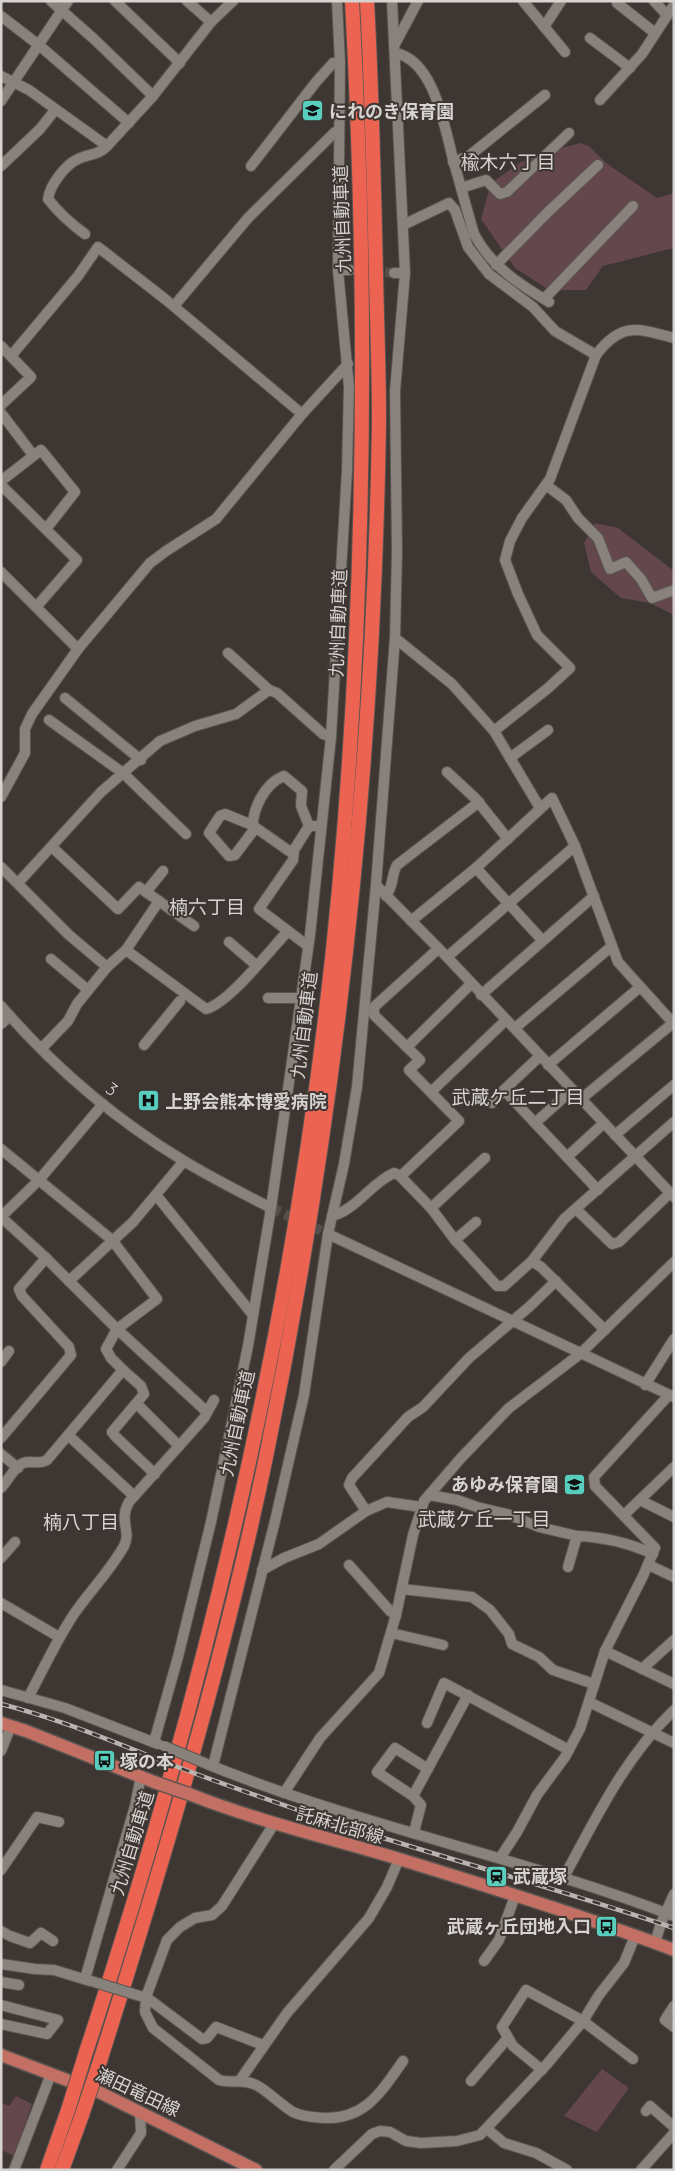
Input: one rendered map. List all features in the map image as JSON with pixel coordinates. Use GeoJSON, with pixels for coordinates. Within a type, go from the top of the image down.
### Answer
{"type":"FeatureCollection","features":[{"type":"Feature","properties":{"kind":"highway","name":"九州自動車道"},"geometry":{"type":"LineString","coordinates":[[47,2170],[68,2110],[156,1828],[193,1697],[239,1510],[294,1229],[320,1053],[339,893],[346,801],[356,663],[362,480],[362,286],[352,1]]}},
{"type":"Feature","properties":{"kind":"highway","name":"九州自動車道"},"geometry":{"type":"LineString","coordinates":[[62,2170],[101,2058],[143,1924],[204,1713],[251,1524],[309,1227],[338,1024],[358,835],[370,671],[379,421],[374,134],[367,1]]}},
{"type":"Feature","properties":{"kind":"main road","name":"託麻北部線"},"geometry":{"type":"LineString","coordinates":[[6,1725],[154,1782],[274,1824],[399,1859],[674,1950]]}},
{"type":"Feature","properties":{"kind":"main road","name":"瀬田竜田線"},"geometry":{"type":"LineString","coordinates":[[1,2054],[101,2093],[256,2170]]}},
{"type":"Feature","properties":{"kind":"street"},"geometry":{"type":"LineString","coordinates":[[51,1],[153,96]]}},
{"type":"Feature","properties":{"kind":"street"},"geometry":{"type":"LineString","coordinates":[[1,101],[40,46],[68,1]]}},
{"type":"Feature","properties":{"kind":"street"},"geometry":{"type":"LineString","coordinates":[[115,1],[180,63]]}},
{"type":"Feature","properties":{"kind":"street"},"geometry":{"type":"LineString","coordinates":[[187,1],[211,22]]}},
{"type":"Feature","properties":{"kind":"street"},"geometry":{"type":"LineString","coordinates":[[85,234],[67,221],[48,199],[49,193],[59,177],[72,162],[100,152],[107,146],[153,96],[211,22],[233,1]]}},
{"type":"Feature","properties":{"kind":"street"},"geometry":{"type":"LineString","coordinates":[[159,1744],[211,1522],[253,1315],[271,1208],[308,946],[331,737],[347,471],[348,364],[338,270],[340,62],[337,1]]}},
{"type":"Feature","properties":{"kind":"street"},"geometry":{"type":"LineString","coordinates":[[210,1765],[262,1570],[304,1395],[328,1234],[344,1164],[357,1087],[376,886],[395,638],[397,552],[395,392],[403,225],[392,1]]}},
{"type":"Feature","properties":{"kind":"street"},"geometry":{"type":"LineString","coordinates":[[394,49],[418,1]]}},
{"type":"Feature","properties":{"kind":"street"},"geometry":{"type":"LineString","coordinates":[[522,1],[565,52]]}},
{"type":"Feature","properties":{"kind":"street"},"geometry":{"type":"LineString","coordinates":[[544,27],[561,1]]}},
{"type":"Feature","properties":{"kind":"street"},"geometry":{"type":"LineString","coordinates":[[600,100],[642,54],[671,12],[654,1]]}},
{"type":"Feature","properties":{"kind":"street"},"geometry":{"type":"LineString","coordinates":[[616,3],[656,34]]}},
{"type":"Feature","properties":{"kind":"street"},"geometry":{"type":"LineString","coordinates":[[1,16],[40,46],[129,123]]}},
{"type":"Feature","properties":{"kind":"street"},"geometry":{"type":"LineString","coordinates":[[590,38],[630,68]]}},
{"type":"Feature","properties":{"kind":"street"},"geometry":{"type":"LineString","coordinates":[[394,49],[409,58],[426,78],[436,98],[474,234],[481,247],[496,265],[523,286],[547,301],[633,206]]}},
{"type":"Feature","properties":{"kind":"street"},"geometry":{"type":"LineString","coordinates":[[251,166],[316,82],[333,63],[340,62]]}},
{"type":"Feature","properties":{"kind":"street"},"geometry":{"type":"LineString","coordinates":[[1,76],[14,84],[30,90],[107,146]]}},
{"type":"Feature","properties":{"kind":"street"},"geometry":{"type":"LineString","coordinates":[[453,162],[469,156],[544,94]]}},
{"type":"Feature","properties":{"kind":"street"},"geometry":{"type":"LineString","coordinates":[[1,166],[40,129],[55,110]]}},
{"type":"Feature","properties":{"kind":"street"},"geometry":{"type":"LineString","coordinates":[[174,306],[248,218],[335,132],[339,131]]}},
{"type":"Feature","properties":{"kind":"street"},"geometry":{"type":"LineString","coordinates":[[461,188],[486,180],[500,194],[507,192],[569,134]]}},
{"type":"Feature","properties":{"kind":"street"},"geometry":{"type":"LineString","coordinates":[[496,265],[598,165]]}},
{"type":"Feature","properties":{"kind":"street"},"geometry":{"type":"LineString","coordinates":[[403,225],[449,203],[455,210],[468,247],[489,274],[532,307],[555,331],[596,355]]}},
{"type":"Feature","properties":{"kind":"street"},"geometry":{"type":"LineString","coordinates":[[11,356],[78,276],[98,247],[174,306],[302,414]]}},
{"type":"Feature","properties":{"kind":"street"},"geometry":{"type":"LineString","coordinates":[[338,270],[350,270]]}},
{"type":"Feature","properties":{"kind":"street"},"geometry":{"type":"LineString","coordinates":[[494,731],[570,668],[537,635],[505,560],[510,541],[522,518],[546,485],[553,471],[596,355],[606,342],[617,334],[643,330],[674,338]]}},
{"type":"Feature","properties":{"kind":"street"},"geometry":{"type":"LineString","coordinates":[[1,346],[31,377],[1,405]]}},
{"type":"Feature","properties":{"kind":"street"},"geometry":{"type":"LineString","coordinates":[[1,797],[25,753],[25,729],[32,714],[78,649],[150,564],[166,551],[216,519],[302,414],[348,364]]}},
{"type":"Feature","properties":{"kind":"street"},"geometry":{"type":"LineString","coordinates":[[1,413],[33,455]]}},
{"type":"Feature","properties":{"kind":"street"},"geometry":{"type":"LineString","coordinates":[[37,606],[78,560],[46,530],[1,483],[40,450],[75,492],[46,530]]}},
{"type":"Feature","properties":{"kind":"street"},"geometry":{"type":"LineString","coordinates":[[546,485],[566,500],[578,518],[598,538],[610,569],[626,562],[641,579],[652,598],[674,590]]}},
{"type":"Feature","properties":{"kind":"street"},"geometry":{"type":"LineString","coordinates":[[1,572],[78,649]]}},
{"type":"Feature","properties":{"kind":"street"},"geometry":{"type":"LineString","coordinates":[[395,638],[452,684],[494,731],[540,808]]}},
{"type":"Feature","properties":{"kind":"street"},"geometry":{"type":"LineString","coordinates":[[228,653],[269,690],[277,693],[323,734],[331,737]]}},
{"type":"Feature","properties":{"kind":"street"},"geometry":{"type":"LineString","coordinates":[[18,883],[101,792],[141,760],[160,741],[195,726],[236,714],[269,690]]}},
{"type":"Feature","properties":{"kind":"street"},"geometry":{"type":"LineString","coordinates":[[65,698],[141,760]]}},
{"type":"Feature","properties":{"kind":"street"},"geometry":{"type":"LineString","coordinates":[[49,720],[123,773],[186,834]]}},
{"type":"Feature","properties":{"kind":"street"},"geometry":{"type":"LineString","coordinates":[[510,758],[548,730]]}},
{"type":"Feature","properties":{"kind":"street"},"geometry":{"type":"LineString","coordinates":[[447,772],[479,802],[508,839]]}},
{"type":"Feature","properties":{"kind":"street"},"geometry":{"type":"LineString","coordinates":[[294,850],[289,851],[252,825],[226,814],[220,816],[208,833],[229,856],[235,855],[253,831],[252,825],[260,798],[278,778],[284,776],[302,791],[301,806],[309,826]]}},
{"type":"Feature","properties":{"kind":"street"},"geometry":{"type":"LineString","coordinates":[[411,921],[476,868],[552,798],[576,846],[618,962],[673,1024],[581,1099]]}},
{"type":"Feature","properties":{"kind":"street"},"geometry":{"type":"LineString","coordinates":[[386,896],[391,889],[394,870],[398,865],[479,802]]}},
{"type":"Feature","properties":{"kind":"street"},"geometry":{"type":"LineString","coordinates":[[309,826],[321,826]]}},
{"type":"Feature","properties":{"kind":"street"},"geometry":{"type":"LineString","coordinates":[[308,946],[259,909],[293,860],[294,850],[309,826]]}},
{"type":"Feature","properties":{"kind":"street"},"geometry":{"type":"LineString","coordinates":[[447,957],[576,846]]}},
{"type":"Feature","properties":{"kind":"street"},"geometry":{"type":"LineString","coordinates":[[52,847],[118,909],[139,887],[194,926]]}},
{"type":"Feature","properties":{"kind":"street"},"geometry":{"type":"LineString","coordinates":[[1,867],[69,935],[107,967]]}},
{"type":"Feature","properties":{"kind":"street"},"geometry":{"type":"LineString","coordinates":[[476,868],[542,940]]}},
{"type":"Feature","properties":{"kind":"street"},"geometry":{"type":"LineString","coordinates":[[146,892],[163,871]]}},
{"type":"Feature","properties":{"kind":"street"},"geometry":{"type":"LineString","coordinates":[[376,886],[447,957],[672,1195],[619,1242],[612,1244],[576,1209]]}},
{"type":"Feature","properties":{"kind":"street"},"geometry":{"type":"LineString","coordinates":[[481,994],[594,896]]}},
{"type":"Feature","properties":{"kind":"street"},"geometry":{"type":"LineString","coordinates":[[42,1048],[68,1021],[77,1004],[107,967],[126,950],[159,901]]}},
{"type":"Feature","properties":{"kind":"street"},"geometry":{"type":"LineString","coordinates":[[126,950],[206,1008],[211,1007],[230,994],[288,931]]}},
{"type":"Feature","properties":{"kind":"street"},"geometry":{"type":"LineString","coordinates":[[229,942],[256,965]]}},
{"type":"Feature","properties":{"kind":"street"},"geometry":{"type":"LineString","coordinates":[[515,1028],[612,946]]}},
{"type":"Feature","properties":{"kind":"street"},"geometry":{"type":"LineString","coordinates":[[401,1176],[459,1121],[409,1070],[420,1060],[374,1015],[374,1007],[438,949]]}},
{"type":"Feature","properties":{"kind":"street"},"geometry":{"type":"LineString","coordinates":[[51,959],[88,990]]}},
{"type":"Feature","properties":{"kind":"street"},"geometry":{"type":"LineString","coordinates":[[406,1047],[471,984]]}},
{"type":"Feature","properties":{"kind":"street"},"geometry":{"type":"LineString","coordinates":[[548,1065],[640,987]]}},
{"type":"Feature","properties":{"kind":"street"},"geometry":{"type":"LineString","coordinates":[[268,998],[300,998]]}},
{"type":"Feature","properties":{"kind":"street"},"geometry":{"type":"LineString","coordinates":[[144,1045],[180,1001]]}},
{"type":"Feature","properties":{"kind":"street","name":"3"},"geometry":{"type":"LineString","coordinates":[[1,1006],[42,1048],[103,1104],[184,1161],[271,1208]]}},
{"type":"Feature","properties":{"kind":"street"},"geometry":{"type":"LineString","coordinates":[[1,1024],[10,1016]]}},
{"type":"Feature","properties":{"kind":"street"},"geometry":{"type":"LineString","coordinates":[[430,1092],[506,1020]]}},
{"type":"Feature","properties":{"kind":"street"},"geometry":{"type":"LineString","coordinates":[[492,1103],[540,1056]]}},
{"type":"Feature","properties":{"kind":"street"},"geometry":{"type":"LineString","coordinates":[[615,1135],[674,1085]]}},
{"type":"Feature","properties":{"kind":"street"},"geometry":{"type":"LineString","coordinates":[[504,1090],[598,1190]]}},
{"type":"Feature","properties":{"kind":"street"},"geometry":{"type":"LineString","coordinates":[[534,1123],[572,1090]]}},
{"type":"Feature","properties":{"kind":"street"},"geometry":{"type":"LineString","coordinates":[[103,1104],[39,1180],[1,1217],[46,1258],[117,1329],[207,1412]]}},
{"type":"Feature","properties":{"kind":"street"},"geometry":{"type":"LineString","coordinates":[[567,1157],[604,1123]]}},
{"type":"Feature","properties":{"kind":"street"},"geometry":{"type":"LineString","coordinates":[[332,1216],[338,1215],[385,1177],[394,1173],[401,1176],[430,1208],[454,1240],[497,1286],[504,1286],[532,1261],[564,1219],[673,1124]]}},
{"type":"Feature","properties":{"kind":"street"},"geometry":{"type":"LineString","coordinates":[[1,1149],[112,1240],[157,1299],[117,1329],[106,1349],[111,1358],[143,1389],[143,1397],[112,1432],[155,1474]]}},
{"type":"Feature","properties":{"kind":"street"},"geometry":{"type":"LineString","coordinates":[[430,1208],[485,1158]]}},
{"type":"Feature","properties":{"kind":"street"},"geometry":{"type":"LineString","coordinates":[[69,1281],[133,1222],[184,1161]]}},
{"type":"Feature","properties":{"kind":"street"},"geometry":{"type":"LineString","coordinates":[[156,1195],[253,1315]]}},
{"type":"Feature","properties":{"kind":"street"},"geometry":{"type":"LineString","coordinates":[[454,1240],[476,1222]]}},
{"type":"Feature","properties":{"kind":"street"},"geometry":{"type":"LineString","coordinates":[[328,1234],[671,1396],[594,1477],[595,1486],[655,1548],[605,1651],[580,1729],[568,1750],[536,1795],[517,1832],[500,1858]]}},
{"type":"Feature","properties":{"kind":"street"},"geometry":{"type":"LineString","coordinates":[[1,1438],[71,1355],[69,1347],[22,1296],[19,1289],[46,1258]]}},
{"type":"Feature","properties":{"kind":"street"},"geometry":{"type":"LineString","coordinates":[[532,1261],[556,1281],[605,1330]]}},
{"type":"Feature","properties":{"kind":"street"},"geometry":{"type":"LineString","coordinates":[[284,1793],[320,1738],[379,1674],[396,1615],[413,1535],[422,1507],[429,1495],[509,1408],[580,1354],[674,1262]]}},
{"type":"Feature","properties":{"kind":"street"},"geometry":{"type":"LineString","coordinates":[[366,1511],[349,1485],[352,1478],[408,1417],[423,1407],[469,1358],[511,1321],[529,1308],[556,1281]]}},
{"type":"Feature","properties":{"kind":"street"},"geometry":{"type":"LineString","coordinates":[[645,1385],[674,1339]]}},
{"type":"Feature","properties":{"kind":"street"},"geometry":{"type":"LineString","coordinates":[[1,1362],[10,1351]]}},
{"type":"Feature","properties":{"kind":"street"},"geometry":{"type":"LineString","coordinates":[[1,1488],[18,1468],[27,1462],[39,1464],[47,1460],[124,1370]]}},
{"type":"Feature","properties":{"kind":"street"},"geometry":{"type":"LineString","coordinates":[[28,1698],[59,1637],[115,1561],[125,1543],[124,1512],[134,1496],[204,1418],[214,1400]]}},
{"type":"Feature","properties":{"kind":"street"},"geometry":{"type":"LineString","coordinates":[[137,1404],[179,1446]]}},
{"type":"Feature","properties":{"kind":"street"},"geometry":{"type":"LineString","coordinates":[[68,1436],[134,1496]]}},
{"type":"Feature","properties":{"kind":"street"},"geometry":{"type":"LineString","coordinates":[[1,1454],[18,1468]]}},
{"type":"Feature","properties":{"kind":"street"},"geometry":{"type":"LineString","coordinates":[[624,1514],[674,1468]]}},
{"type":"Feature","properties":{"kind":"street"},"geometry":{"type":"LineString","coordinates":[[429,1495],[510,1514],[539,1527],[577,1536],[596,1536],[634,1545],[653,1554]]}},
{"type":"Feature","properties":{"kind":"street"},"geometry":{"type":"LineString","coordinates":[[640,1500],[674,1517]]}},
{"type":"Feature","properties":{"kind":"street"},"geometry":{"type":"LineString","coordinates":[[262,1570],[284,1558],[319,1544],[366,1511],[391,1501],[422,1507]]}},
{"type":"Feature","properties":{"kind":"street"},"geometry":{"type":"LineString","coordinates":[[568,1567],[577,1536]]}},
{"type":"Feature","properties":{"kind":"street"},"geometry":{"type":"LineString","coordinates":[[2,1557],[15,1542]]}},
{"type":"Feature","properties":{"kind":"street"},"geometry":{"type":"LineString","coordinates":[[349,1565],[390,1612],[396,1615]]}},
{"type":"Feature","properties":{"kind":"street"},"geometry":{"type":"LineString","coordinates":[[648,1565],[674,1577]]}},
{"type":"Feature","properties":{"kind":"street"},"geometry":{"type":"LineString","coordinates":[[402,1589],[472,1597],[490,1610],[509,1634],[512,1644],[539,1657],[553,1670],[594,1684]]}},
{"type":"Feature","properties":{"kind":"street"},"geometry":{"type":"LineString","coordinates":[[1,1603],[59,1637]]}},
{"type":"Feature","properties":{"kind":"street"},"geometry":{"type":"LineString","coordinates":[[391,1633],[444,1645]]}},
{"type":"Feature","properties":{"kind":"street"},"geometry":{"type":"LineString","coordinates":[[642,1669],[674,1640]]}},
{"type":"Feature","properties":{"kind":"street"},"geometry":{"type":"LineString","coordinates":[[605,1651],[674,1684]]}},
{"type":"Feature","properties":{"kind":"street"},"geometry":{"type":"LineString","coordinates":[[427,1723],[444,1683],[568,1750]]}},
{"type":"Feature","properties":{"kind":"street"},"geometry":{"type":"LineString","coordinates":[[1,1690],[65,1708],[284,1793],[564,1877],[669,1915]]}},
{"type":"Feature","properties":{"kind":"street"},"geometry":{"type":"LineString","coordinates":[[413,1796],[468,1695]]}},
{"type":"Feature","properties":{"kind":"street"},"geometry":{"type":"LineString","coordinates":[[589,1702],[674,1743]]}},
{"type":"Feature","properties":{"kind":"street"},"geometry":{"type":"LineString","coordinates":[[564,1877],[608,1795],[629,1761],[651,1733],[674,1710]]}},
{"type":"Feature","properties":{"kind":"street"},"geometry":{"type":"LineString","coordinates":[[1,1751],[6,1725]]}},
{"type":"Feature","properties":{"kind":"street"},"geometry":{"type":"LineString","coordinates":[[414,1832],[421,1805],[413,1796],[377,1772],[395,1748],[428,1769]]}},
{"type":"Feature","properties":{"kind":"street"},"geometry":{"type":"LineString","coordinates":[[88,1980],[136,1806],[141,1776]]}},
{"type":"Feature","properties":{"kind":"street"},"geometry":{"type":"LineString","coordinates":[[1,1870],[37,1817],[59,1822]]}},
{"type":"Feature","properties":{"kind":"street"},"geometry":{"type":"LineString","coordinates":[[274,1824],[222,1906],[212,1915],[195,1918],[180,1927],[167,1940],[143,1996],[145,2012],[153,2028],[219,2080],[232,2083],[240,2080],[287,2013],[369,1918],[387,1886],[399,1859]]}},
{"type":"Feature","properties":{"kind":"street"},"geometry":{"type":"LineString","coordinates":[[655,1943],[669,1915],[674,1894]]}},
{"type":"Feature","properties":{"kind":"street"},"geometry":{"type":"LineString","coordinates":[[484,1961],[499,1940],[515,1896]]}},
{"type":"Feature","properties":{"kind":"street"},"geometry":{"type":"LineString","coordinates":[[1,1931],[30,1943],[41,1933],[53,1941]]}},
{"type":"Feature","properties":{"kind":"street"},"geometry":{"type":"LineString","coordinates":[[334,2170],[372,2134],[380,2131],[390,2132],[406,2141],[421,2142],[470,2139],[480,2135],[542,2070],[583,2021],[599,1995],[624,1963],[636,1936]]}},
{"type":"Feature","properties":{"kind":"street"},"geometry":{"type":"LineString","coordinates":[[1,1964],[54,1970],[143,1996],[202,2039],[207,2038],[216,2026],[264,2045]]}},
{"type":"Feature","properties":{"kind":"street"},"geometry":{"type":"LineString","coordinates":[[1,1982],[19,1985]]}},
{"type":"Feature","properties":{"kind":"street"},"geometry":{"type":"LineString","coordinates":[[542,2070],[513,2046],[504,2033],[502,2024],[526,1990],[583,2021],[633,2059]]}},
{"type":"Feature","properties":{"kind":"street"},"geometry":{"type":"LineString","coordinates":[[1,2005],[58,2020],[47,2034],[1,2024]]}},
{"type":"Feature","properties":{"kind":"street"},"geometry":{"type":"LineString","coordinates":[[674,2006],[665,2020],[674,2027]]}},
{"type":"Feature","properties":{"kind":"street"},"geometry":{"type":"LineString","coordinates":[[471,2081],[508,2039]]}},
{"type":"Feature","properties":{"kind":"street"},"geometry":{"type":"LineString","coordinates":[[240,2080],[256,2085],[304,2117],[336,2119],[349,2116],[367,2106],[381,2093],[403,2061]]}},
{"type":"Feature","properties":{"kind":"street"},"geometry":{"type":"LineString","coordinates":[[14,2170],[52,2074]]}},
{"type":"Feature","properties":{"kind":"street"},"geometry":{"type":"LineString","coordinates":[[646,2111],[650,2106],[674,2127]]}},
{"type":"Feature","properties":{"kind":"street"},"geometry":{"type":"LineString","coordinates":[[116,2170],[141,2133],[140,2112]]}},
{"type":"Feature","properties":{"kind":"street"},"geometry":{"type":"LineString","coordinates":[[487,2129],[504,2143],[536,2154],[567,2170]]}},
{"type":"Feature","properties":{"kind":"street"},"geometry":{"type":"LineString","coordinates":[[641,2170],[674,2133]]}},
{"type":"Feature","properties":{"kind":"shaded area"},"geometry":{"type":"Polygon","coordinates":[[[580,143],[589,146],[606,163],[657,198],[674,193],[674,248],[603,266],[586,290],[549,290],[515,268],[481,219],[491,183],[521,162],[547,152],[580,143]]]}},
{"type":"Feature","properties":{"kind":"shaded area"},"geometry":{"type":"Polygon","coordinates":[[[595,523],[618,528],[674,571],[674,615],[650,603],[621,598],[591,572],[584,543],[595,523]]]}},
{"type":"Feature","properties":{"kind":"shaded area"},"geometry":{"type":"Polygon","coordinates":[[[602,2069],[629,2088],[597,2132],[564,2116],[602,2069]]]}},
{"type":"Feature","properties":{"kind":"shaded area"},"geometry":{"type":"Polygon","coordinates":[[[16,2096],[32,2104],[14,2156],[1,2150],[1,2103],[9,2106],[16,2096]]]}},
{"type":"Feature","properties":{"kind":"tunnel"},"geometry":{"type":"LineString","coordinates":[[370,271],[394,273]]}},
{"type":"Feature","properties":{"kind":"tunnel"},"geometry":{"type":"LineString","coordinates":[[271,1208],[328,1234]]}},
{"type":"Feature","properties":{"kind":"railway"},"geometry":{"type":"LineString","coordinates":[[1,1704],[75,1727],[212,1780],[321,1818],[586,1899],[674,1928]]}},
{"type":"Feature","properties":{"kind":"place","name":"にれのき保育園"},"geometry":{"type":"Point","coordinates":[313,111]}},
{"type":"Feature","properties":{"kind":"place","name":"上野会熊本博愛病院"},"geometry":{"type":"Point","coordinates":[149,1101]}},
{"type":"Feature","properties":{"kind":"place","name":"あゆみ保育園"},"geometry":{"type":"Point","coordinates":[575,1484]}},
{"type":"Feature","properties":{"kind":"place","name":"塚の本"},"geometry":{"type":"Point","coordinates":[104,1761]}},
{"type":"Feature","properties":{"kind":"place","name":"武蔵塚"},"geometry":{"type":"Point","coordinates":[497,1876]}},
{"type":"Feature","properties":{"kind":"place","name":"武蔵ヶ丘団地入口"},"geometry":{"type":"Point","coordinates":[607,1926]}},
{"type":"Feature","properties":{"kind":"district","name":"楡木六丁目"},"geometry":{"type":"Point","coordinates":[508,162]}},
{"type":"Feature","properties":{"kind":"district","name":"楠六丁目"},"geometry":{"type":"Point","coordinates":[207,907]}},
{"type":"Feature","properties":{"kind":"district","name":"武蔵ケ丘二丁目"},"geometry":{"type":"Point","coordinates":[518,1097]}},
{"type":"Feature","properties":{"kind":"district","name":"武蔵ケ丘一丁目"},"geometry":{"type":"Point","coordinates":[484,1519]}},
{"type":"Feature","properties":{"kind":"district","name":"楠八丁目"},"geometry":{"type":"Point","coordinates":[81,1522]}}]}
